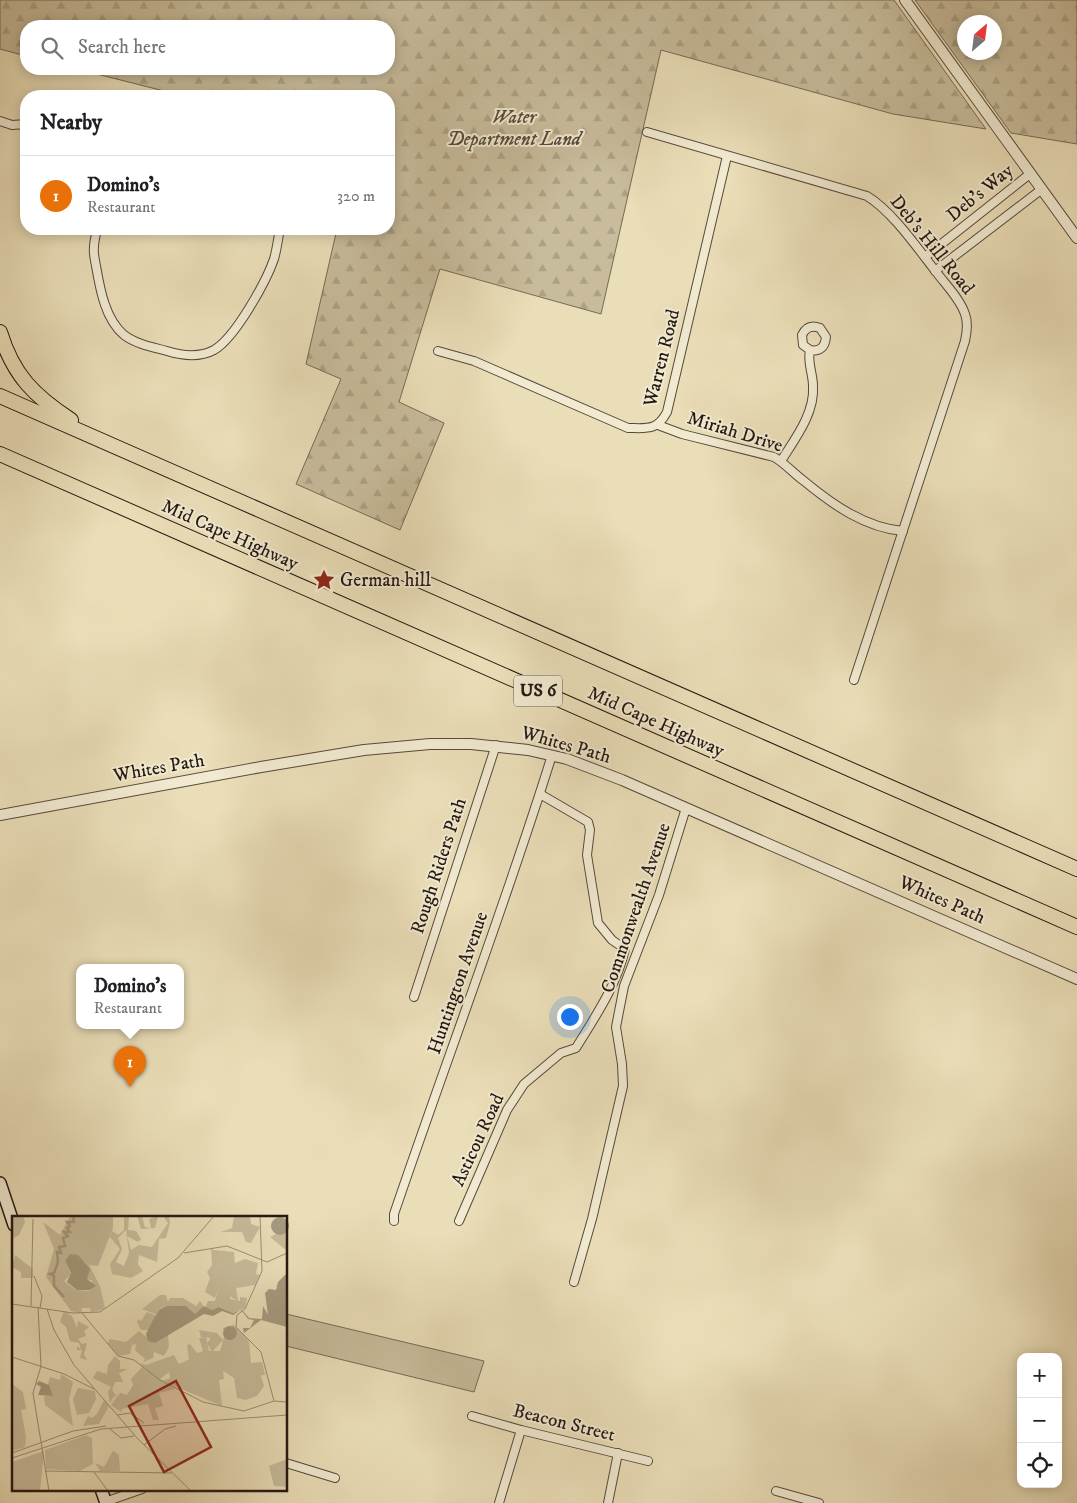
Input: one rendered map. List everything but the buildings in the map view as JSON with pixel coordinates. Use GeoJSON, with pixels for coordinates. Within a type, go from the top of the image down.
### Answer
{"type":"FeatureCollection","features":[{"type":"Feature","properties":{"kind":"highway"},"geometry":{"type":"LineString","coordinates":[[0,332],[13,365],[32,390],[52,407],[100,439]]}},
{"type":"Feature","properties":{"kind":"highway","name":"Mid Cape Highway"},"geometry":{"type":"LineString","coordinates":[[0,396],[1077,869]]}},
{"type":"Feature","properties":{"kind":"highway","name":"Mid Cape Highway"},"geometry":{"type":"LineString","coordinates":[[0,454],[1077,927]]}},
{"type":"Feature","properties":{"kind":"main road"},"geometry":{"type":"LineString","coordinates":[[0,1183],[12,1218]]}},
{"type":"Feature","properties":{"kind":"main road"},"geometry":{"type":"LineString","coordinates":[[101,1490],[106,1503]]}},
{"type":"Feature","properties":{"kind":"street"},"geometry":{"type":"LineString","coordinates":[[905,0],[1077,238]]}},
{"type":"Feature","properties":{"kind":"street"},"geometry":{"type":"LineString","coordinates":[[0,121],[12,125],[20,124]]}},
{"type":"Feature","properties":{"kind":"street","name":"Deb's Hill Road"},"geometry":{"type":"LineString","coordinates":[[647,132],[868,196],[882,207],[925,257],[961,306],[965,315],[967,333],[854,680]]}},
{"type":"Feature","properties":{"kind":"street","name":"Warren Road"},"geometry":{"type":"LineString","coordinates":[[438,351],[474,361],[628,428],[648,428],[658,425],[667,412],[727,156]]}},
{"type":"Feature","properties":{"kind":"street","name":"Deb's Way"},"geometry":{"type":"LineString","coordinates":[[925,257],[1031,173]]}},
{"type":"Feature","properties":{"kind":"street","name":"Deb's Way"},"geometry":{"type":"LineString","coordinates":[[935,270],[1042,189]]}},
{"type":"Feature","properties":{"kind":"street"},"geometry":{"type":"LineString","coordinates":[[96,235],[94,249],[100,286],[104,302],[117,328],[137,343],[174,354],[189,356],[215,350],[234,332],[274,258],[279,235]]}},
{"type":"Feature","properties":{"kind":"street"},"geometry":{"type":"LineString","coordinates":[[781,461],[802,427],[810,409],[814,393],[814,383],[808,358],[810,350]]}},
{"type":"Feature","properties":{"kind":"street","name":"Miriah Drive"},"geometry":{"type":"LineString","coordinates":[[658,425],[682,434],[765,454],[781,461],[830,502],[851,514],[877,527],[904,531]]}},
{"type":"Feature","properties":{"kind":"street","name":"Whites Path"},"geometry":{"type":"LineString","coordinates":[[3,813],[364,750],[430,744],[496,745],[552,755],[595,769],[1077,979]]}},
{"type":"Feature","properties":{"kind":"street","name":"Rough Riders Path"},"geometry":{"type":"LineString","coordinates":[[414,997],[496,745]]}},
{"type":"Feature","properties":{"kind":"street","name":"Huntington Avenue"},"geometry":{"type":"LineString","coordinates":[[394,1221],[394,1214],[483,962],[552,755]]}},
{"type":"Feature","properties":{"kind":"street","name":"Asticou Road"},"geometry":{"type":"LineString","coordinates":[[459,1221],[507,1110],[524,1084],[561,1053],[576,1048],[598,1012],[621,965],[625,950],[612,940],[598,923],[588,854],[590,830],[588,822],[540,794]]}},
{"type":"Feature","properties":{"kind":"street","name":"Commonwealth Avenue"},"geometry":{"type":"LineString","coordinates":[[574,1282],[592,1219],[622,1086],[622,1064],[616,1027],[624,986],[658,895],[686,808]]}},
{"type":"Feature","properties":{"kind":"street","name":"Beacon Street"},"geometry":{"type":"LineString","coordinates":[[472,1416],[648,1461]]}},
{"type":"Feature","properties":{"kind":"street"},"geometry":{"type":"LineString","coordinates":[[499,1503],[521,1430]]}},
{"type":"Feature","properties":{"kind":"street"},"geometry":{"type":"LineString","coordinates":[[608,1503],[618,1453]]}},
{"type":"Feature","properties":{"kind":"street"},"geometry":{"type":"LineString","coordinates":[[288,1464],[336,1478]]}},
{"type":"Feature","properties":{"kind":"street"},"geometry":{"type":"LineString","coordinates":[[106,1503],[139,1490]]}},
{"type":"Feature","properties":{"kind":"street"},"geometry":{"type":"LineString","coordinates":[[776,1491],[819,1503]]}},
{"type":"Feature","properties":{"kind":"green space","name":"Water Department Land"},"geometry":{"type":"Polygon","coordinates":[[[0,0],[894,0],[986,129],[893,114],[661,50],[601,314],[440,269],[399,402],[444,423],[400,530],[296,484],[341,379],[306,364],[336,235],[395,235],[395,90],[160,90],[101,75],[395,75],[395,20],[20,20],[20,54],[0,49],[0,0]]]}},
{"type":"Feature","properties":{"kind":"green space"},"geometry":{"type":"Polygon","coordinates":[[[915,0],[1077,0],[1077,144],[1011,133],[958,60],[1002,60],[1002,15],[957,15],[957,58],[915,0]]]}},
{"type":"Feature","properties":{"kind":"green space"},"geometry":{"type":"Polygon","coordinates":[[[288,1314],[484,1361],[474,1392],[288,1346],[288,1314]]]}},
{"type":"Feature","properties":{"kind":"place","name":"German hill"},"geometry":{"type":"Point","coordinates":[324,580]}},
{"type":"Feature","properties":{"kind":"place","name":"Domino's"},"geometry":{"type":"Point","coordinates":[130,1087]}}]}
